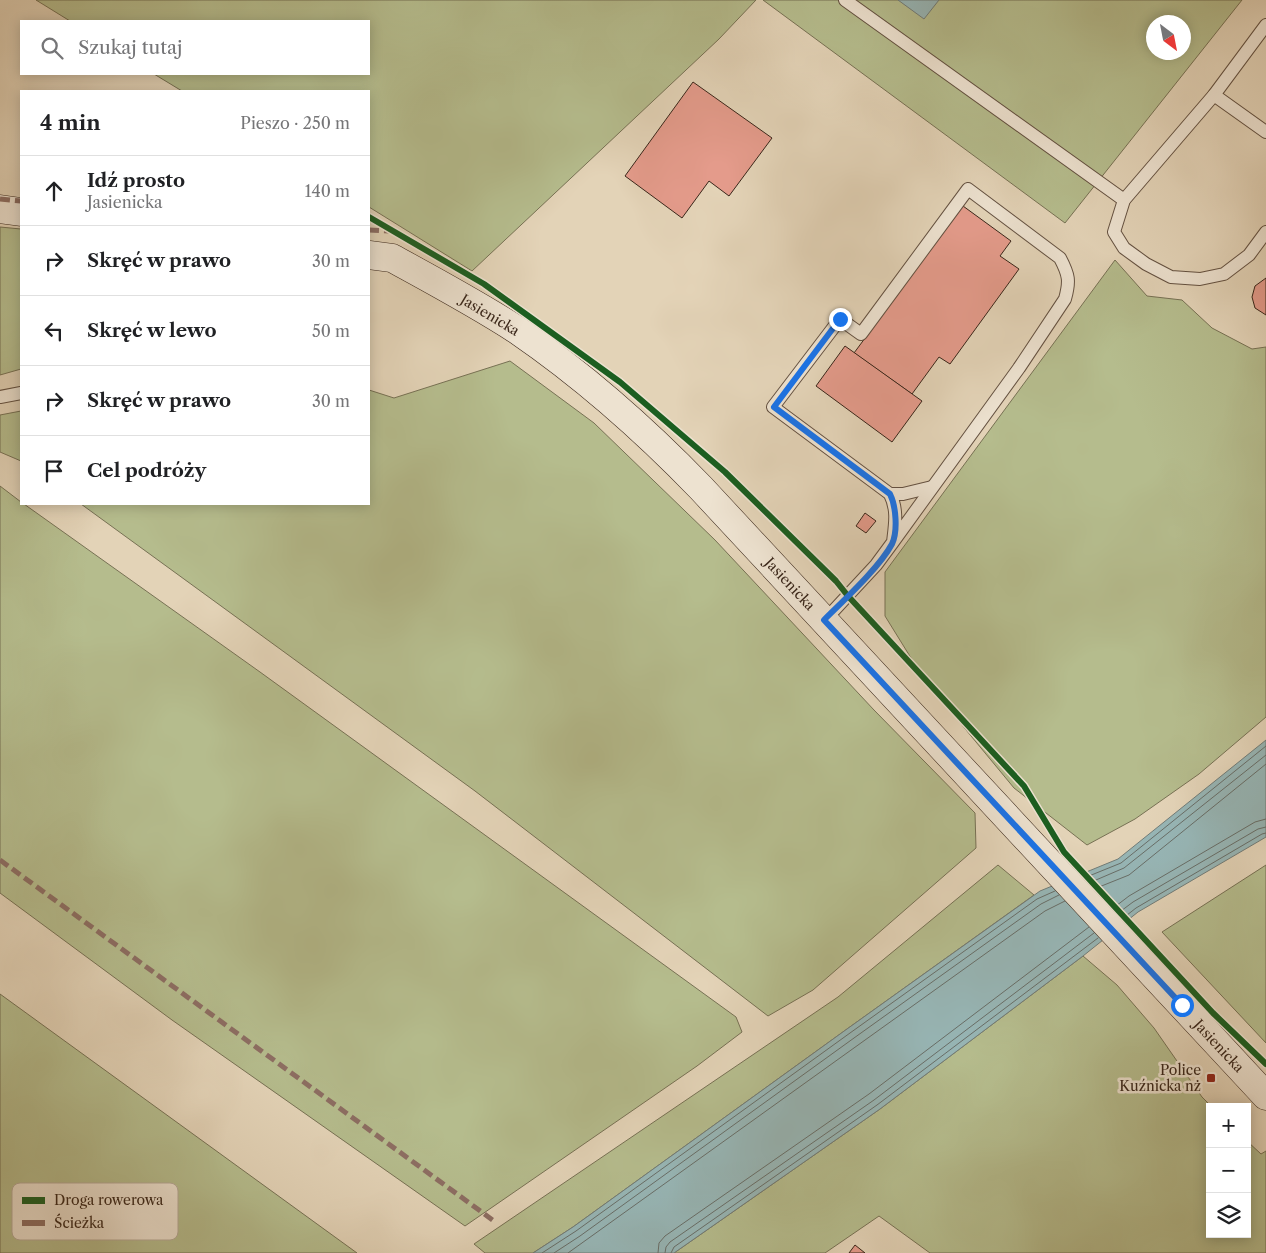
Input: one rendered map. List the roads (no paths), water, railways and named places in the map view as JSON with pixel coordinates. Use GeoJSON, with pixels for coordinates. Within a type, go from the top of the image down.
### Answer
{"type":"FeatureCollection","features":[{"type":"Feature","properties":{"kind":"main road"},"geometry":{"type":"LineString","coordinates":[[0,209],[20,212]]}},
{"type":"Feature","properties":{"kind":"main road","name":"Jasienicka"},"geometry":{"type":"LineString","coordinates":[[376,259],[515,329],[568,367],[611,402],[684,471],[1266,1096]]}},
{"type":"Feature","properties":{"kind":"lane"},"geometry":{"type":"LineString","coordinates":[[846,0],[1124,200]]}},
{"type":"Feature","properties":{"kind":"lane"},"geometry":{"type":"LineString","coordinates":[[1266,24],[1214,95],[1124,200],[1114,232],[1124,248],[1146,264],[1171,277],[1200,278],[1224,274],[1249,255],[1266,232]]}},
{"type":"Feature","properties":{"kind":"lane"},"geometry":{"type":"LineString","coordinates":[[1214,95],[1266,132]]}},
{"type":"Feature","properties":{"kind":"lane"},"geometry":{"type":"LineString","coordinates":[[824,620],[876,565],[1019,368],[1064,299],[1068,287],[1068,273],[1060,258],[968,189],[861,334],[840,319],[774,407],[890,494],[895,503],[892,542]]}},
{"type":"Feature","properties":{"kind":"lane"},"geometry":{"type":"LineString","coordinates":[[0,397],[20,393]]}},
{"type":"Feature","properties":{"kind":"lane"},"geometry":{"type":"LineString","coordinates":[[890,494],[903,494],[932,487]]}},
{"type":"Feature","properties":{"kind":"water"},"geometry":{"type":"Polygon","coordinates":[[[898,0],[939,0],[924,19],[898,0]]]}},
{"type":"Feature","properties":{"kind":"water"},"geometry":{"type":"Polygon","coordinates":[[[1266,740],[1266,837],[1138,912],[1083,956],[880,1109],[674,1253],[533,1253],[573,1227],[1040,891],[1118,859],[1266,740]]]}},
{"type":"Feature","properties":{"kind":"place","name":"Police Kuźnicka nż"},"geometry":{"type":"Point","coordinates":[1211,1078]}}]}
